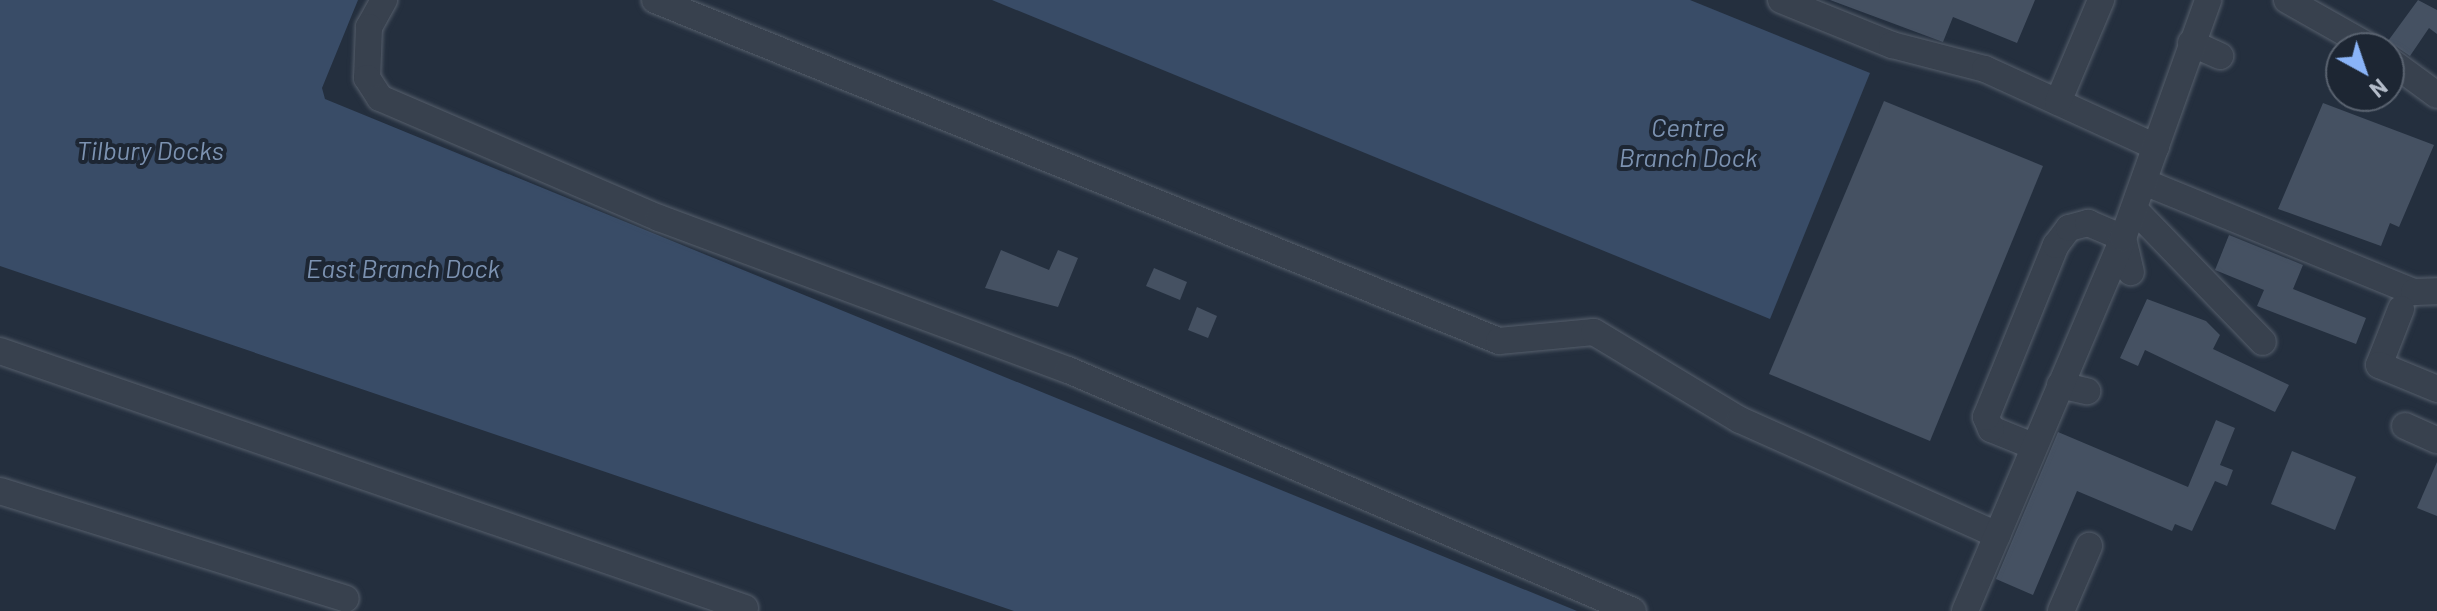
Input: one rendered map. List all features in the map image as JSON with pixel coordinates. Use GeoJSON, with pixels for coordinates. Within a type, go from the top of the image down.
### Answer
{"type":"FeatureCollection","features":[{"type":"Feature","properties":{"kind":"street"},"geometry":{"type":"LineString","coordinates":[[384,0],[369,27],[367,78],[380,98],[659,218],[1068,370],[1633,611]]}},
{"type":"Feature","properties":{"kind":"street"},"geometry":{"type":"LineString","coordinates":[[655,0],[1499,341],[1594,332],[1740,420],[1997,535]]}},
{"type":"Feature","properties":{"kind":"street"},"geometry":{"type":"LineString","coordinates":[[1781,0],[1892,45],[1985,69],[2058,102],[2167,141]]}},
{"type":"Feature","properties":{"kind":"street"},"geometry":{"type":"LineString","coordinates":[[2058,102],[2101,0]]}},
{"type":"Feature","properties":{"kind":"street"},"geometry":{"type":"LineString","coordinates":[[1970,610],[2033,446],[2144,182],[2167,141],[2191,43],[2208,0]]}},
{"type":"Feature","properties":{"kind":"street"},"geometry":{"type":"LineString","coordinates":[[2287,0],[2344,32]]}},
{"type":"Feature","properties":{"kind":"street"},"geometry":{"type":"LineString","coordinates":[[2191,43],[2220,56]]}},
{"type":"Feature","properties":{"kind":"street"},"geometry":{"type":"LineString","coordinates":[[2405,68],[2430,80]]}},
{"type":"Feature","properties":{"kind":"street"},"geometry":{"type":"LineString","coordinates":[[2144,182],[2414,292],[2437,291]]}},
{"type":"Feature","properties":{"kind":"street"},"geometry":{"type":"LineString","coordinates":[[2134,209],[2263,342]]}},
{"type":"Feature","properties":{"kind":"street"},"geometry":{"type":"LineString","coordinates":[[2033,446],[1991,429],[1986,417],[2050,259],[2078,223],[2123,238]]}},
{"type":"Feature","properties":{"kind":"street"},"geometry":{"type":"LineString","coordinates":[[2123,238],[2131,272]]}},
{"type":"Feature","properties":{"kind":"street"},"geometry":{"type":"LineString","coordinates":[[2401,309],[2379,365],[2437,389]]}},
{"type":"Feature","properties":{"kind":"street"},"geometry":{"type":"LineString","coordinates":[[2072,357],[2100,343]]}},
{"type":"Feature","properties":{"kind":"street"},"geometry":{"type":"LineString","coordinates":[[0,351],[745,608]]}},
{"type":"Feature","properties":{"kind":"street"},"geometry":{"type":"LineString","coordinates":[[2060,385],[2087,391]]}},
{"type":"Feature","properties":{"kind":"street"},"geometry":{"type":"LineString","coordinates":[[2405,426],[2437,440]]}},
{"type":"Feature","properties":{"kind":"street"},"geometry":{"type":"LineString","coordinates":[[0,491],[346,599]]}},
{"type":"Feature","properties":{"kind":"street"},"geometry":{"type":"LineString","coordinates":[[2061,611],[2089,546]]}},
{"type":"Feature","properties":{"kind":"water","name":"East Branch Dock"},"geometry":{"type":"Polygon","coordinates":[[[0,0],[358,0],[322,88],[325,99],[1577,611],[1014,611],[0,266],[0,0]]]}},
{"type":"Feature","properties":{"kind":"water","name":"Centre Branch Dock"},"geometry":{"type":"Polygon","coordinates":[[[992,0],[1690,0],[1870,73],[1770,319],[992,0]]]}},
{"type":"Feature","properties":{"kind":"building"},"geometry":{"type":"Polygon","coordinates":[[[1830,0],[2035,0],[2017,43],[1953,17],[1943,42],[1830,0]]]}},
{"type":"Feature","properties":{"kind":"building"},"geometry":{"type":"Polygon","coordinates":[[[2418,0],[2437,10],[2437,34],[2429,28],[2410,56],[2405,53],[2405,32],[2395,32],[2418,0]]]}},
{"type":"Feature","properties":{"kind":"building"},"geometry":{"type":"Polygon","coordinates":[[[1884,101],[2043,166],[1930,441],[1769,374],[1884,101]]]}},
{"type":"Feature","properties":{"kind":"building"},"geometry":{"type":"Polygon","coordinates":[[[2323,103],[2325,112],[2347,112],[2434,145],[2399,227],[2390,223],[2381,246],[2278,209],[2323,103]]]}},
{"type":"Feature","properties":{"kind":"building"},"geometry":{"type":"Polygon","coordinates":[[[2229,235],[2303,265],[2293,289],[2366,318],[2356,344],[2257,306],[2264,290],[2215,270],[2229,235]]]}},
{"type":"Feature","properties":{"kind":"building"},"geometry":{"type":"Polygon","coordinates":[[[1001,250],[1049,270],[1058,250],[1078,258],[1058,307],[985,288],[1001,250]]]}},
{"type":"Feature","properties":{"kind":"building"},"geometry":{"type":"Polygon","coordinates":[[[1154,268],[1187,282],[1180,300],[1146,286],[1154,268]]]}},
{"type":"Feature","properties":{"kind":"building"},"geometry":{"type":"Polygon","coordinates":[[[2147,299],[2206,321],[2220,335],[2213,349],[2289,385],[2275,412],[2145,350],[2138,366],[2120,358],[2147,299]]]}},
{"type":"Feature","properties":{"kind":"building"},"geometry":{"type":"Polygon","coordinates":[[[1197,307],[1217,316],[1208,338],[1188,330],[1197,307]]]}},
{"type":"Feature","properties":{"kind":"building"},"geometry":{"type":"Polygon","coordinates":[[[2216,420],[2235,428],[2220,465],[2233,470],[2227,486],[2215,481],[2192,531],[2175,524],[2172,531],[2077,491],[2033,595],[1996,579],[2058,432],[2188,487],[2216,420]]]}},
{"type":"Feature","properties":{"kind":"building"},"geometry":{"type":"Polygon","coordinates":[[[2292,451],[2356,477],[2335,530],[2271,504],[2292,451]]]}},
{"type":"Feature","properties":{"kind":"building"},"geometry":{"type":"Polygon","coordinates":[[[2437,462],[2437,516],[2417,508],[2437,462]]]}},
{"type":"Feature","properties":{"kind":"water label","name":"Tilbury Docks"},"geometry":{"type":"Point","coordinates":[150,150]}}]}
